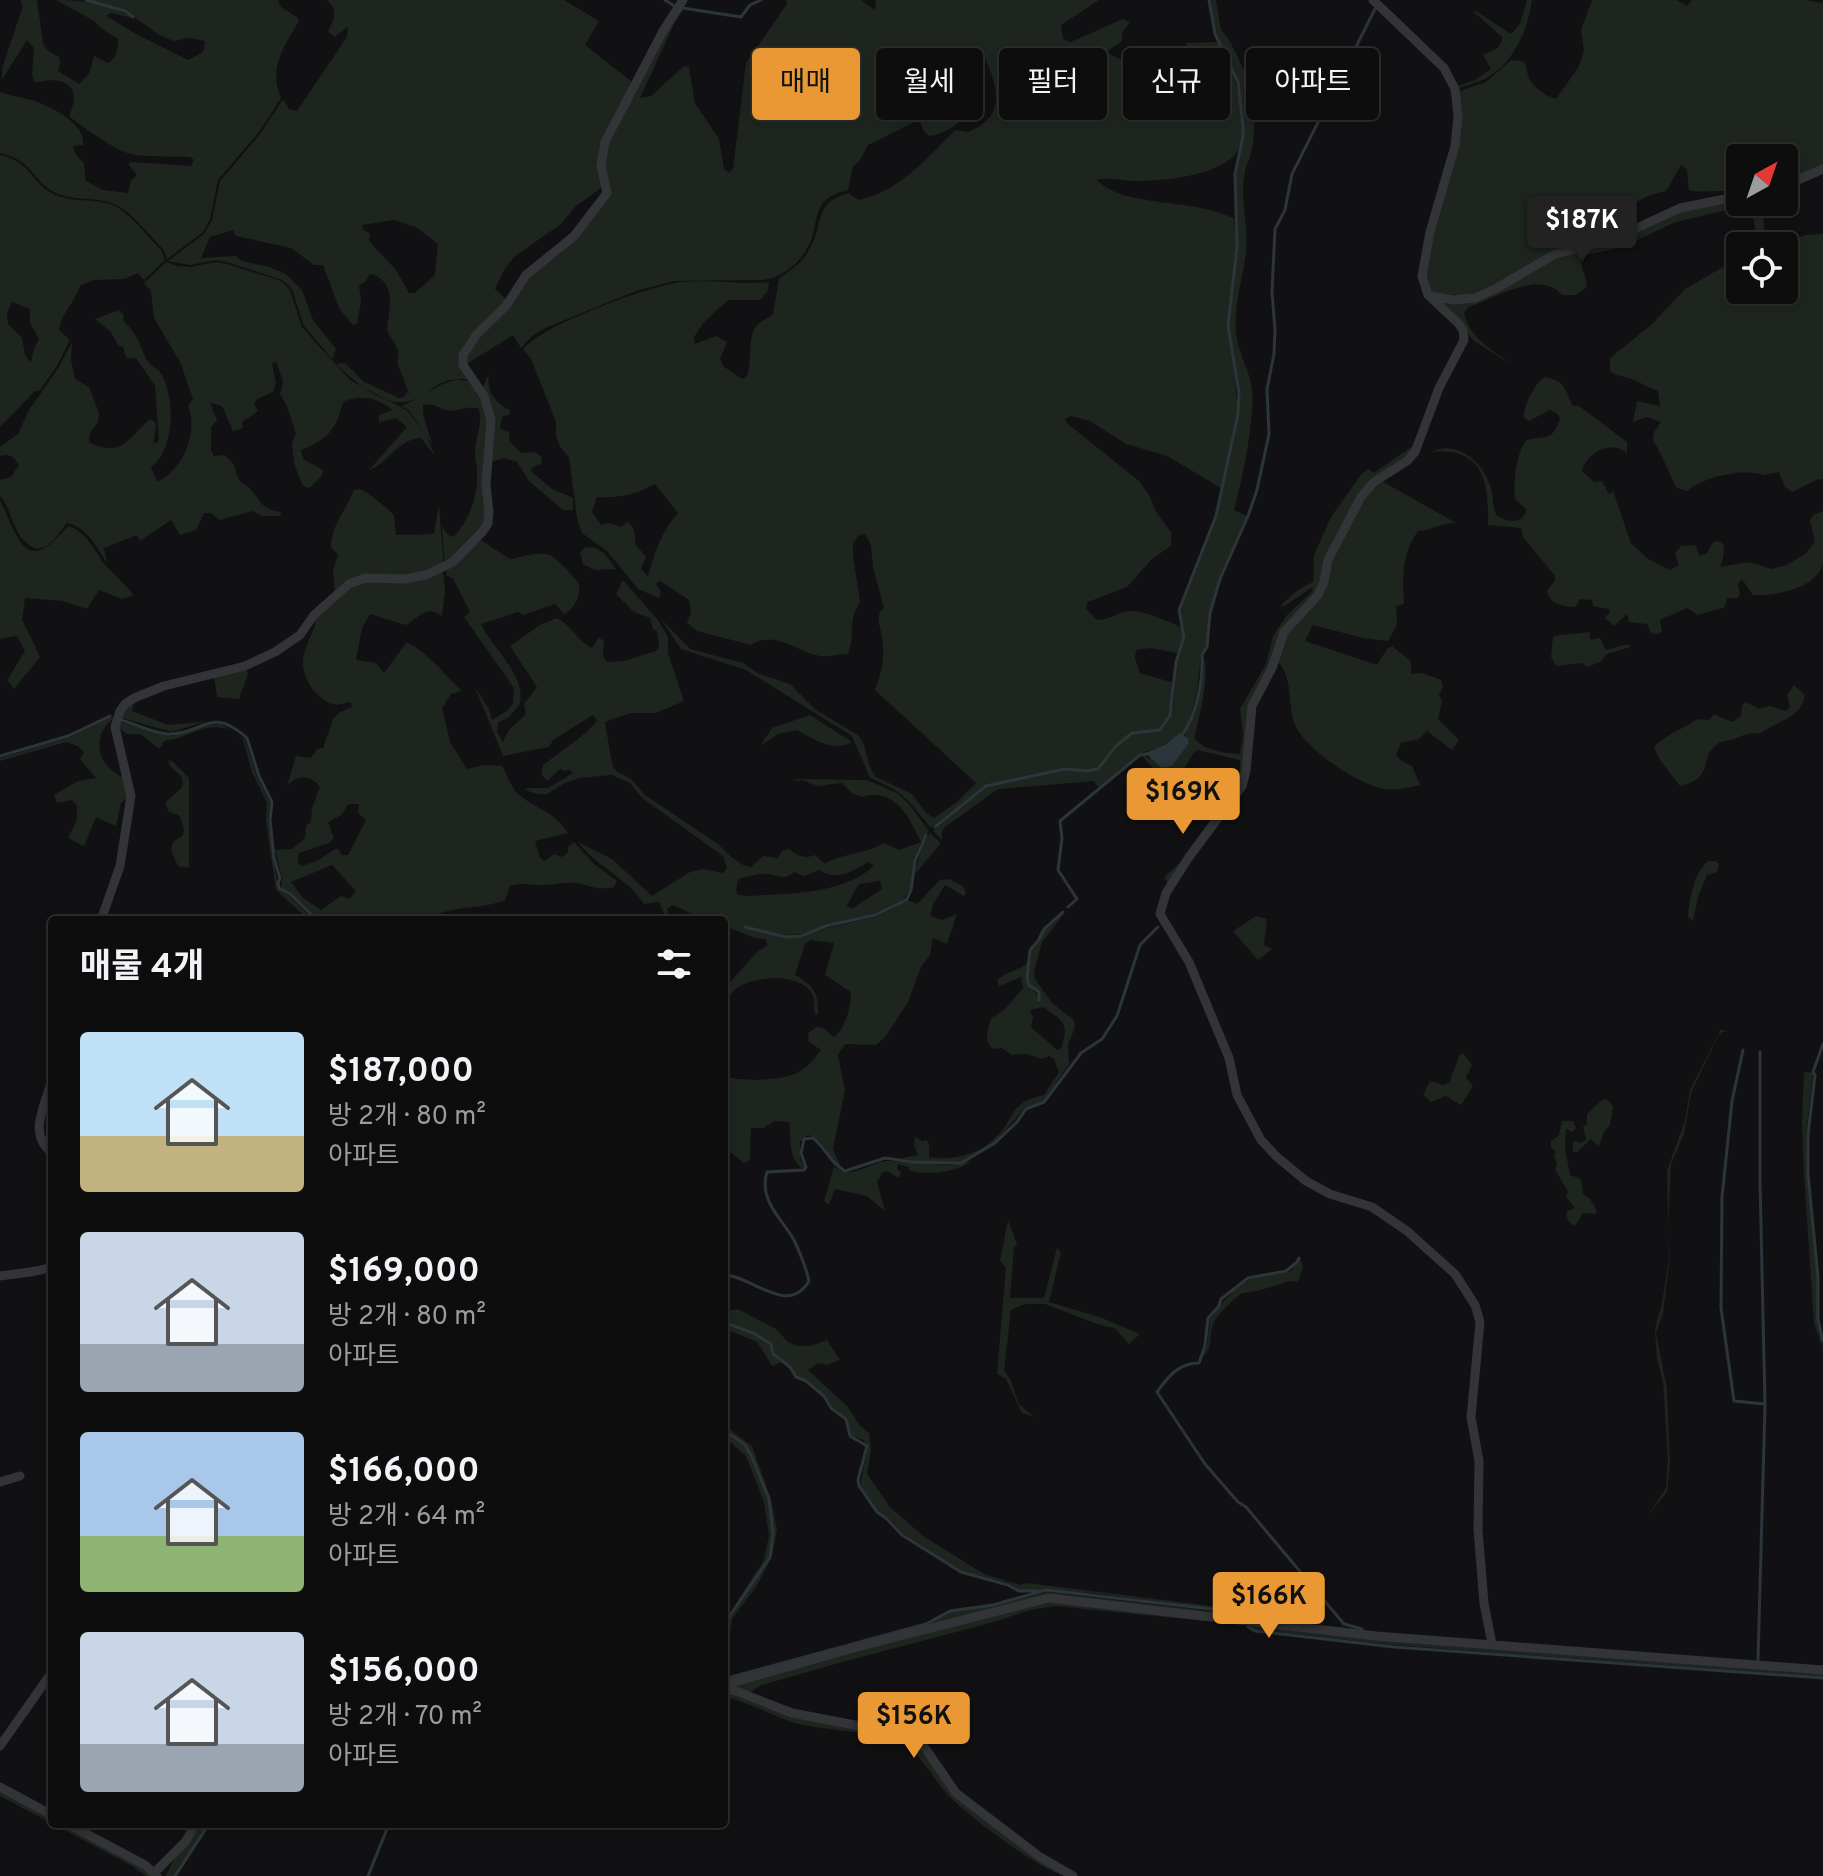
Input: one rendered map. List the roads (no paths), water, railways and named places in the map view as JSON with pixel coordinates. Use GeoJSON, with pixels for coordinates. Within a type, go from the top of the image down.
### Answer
{"type":"FeatureCollection","features":[{"type":"Feature","properties":{"kind":"street"},"geometry":{"type":"LineString","coordinates":[[102,916],[120,866],[131,796],[115,727],[116,718],[125,704],[164,686],[245,666],[275,652],[300,635],[314,615],[349,584],[365,578],[405,579],[426,575],[453,562],[483,531],[489,512],[486,485],[491,420],[484,396],[463,365],[463,355],[477,334],[506,306],[526,275],[574,236],[607,193],[601,166],[605,142],[663,31],[683,0]]}},
{"type":"Feature","properties":{"kind":"street"},"geometry":{"type":"LineString","coordinates":[[1373,0],[1444,68],[1456,94],[1458,116],[1455,146],[1424,256],[1422,276],[1428,295],[1453,316],[1463,330],[1464,340],[1439,388],[1415,452],[1407,461],[1374,482],[1361,497],[1328,560],[1318,595],[1284,632],[1272,668],[1252,706],[1242,786],[1195,848],[1166,893],[1160,914],[1189,962],[1229,1058],[1237,1095],[1261,1140],[1306,1181],[1330,1194],[1372,1207],[1407,1231],[1455,1274],[1475,1305],[1480,1322],[1471,1417],[1479,1461],[1478,1530],[1484,1603],[1492,1644]]}},
{"type":"Feature","properties":{"kind":"street"},"geometry":{"type":"LineString","coordinates":[[1798,180],[1823,169]]}},
{"type":"Feature","properties":{"kind":"street"},"geometry":{"type":"LineString","coordinates":[[1428,295],[1454,300],[1475,298],[1555,254],[1613,239],[1680,208],[1726,199]]}},
{"type":"Feature","properties":{"kind":"street"},"geometry":{"type":"LineString","coordinates":[[48,1093],[39,1127],[42,1141],[48,1148]]}},
{"type":"Feature","properties":{"kind":"street"},"geometry":{"type":"LineString","coordinates":[[0,1276],[37,1273],[48,1269]]}},
{"type":"Feature","properties":{"kind":"street"},"geometry":{"type":"LineString","coordinates":[[0,1482],[20,1476]]}},
{"type":"Feature","properties":{"kind":"street"},"geometry":{"type":"LineString","coordinates":[[728,1686],[857,1647],[1049,1598],[1376,1636],[1823,1670]]}},
{"type":"Feature","properties":{"kind":"street"},"geometry":{"type":"LineString","coordinates":[[0,1746],[48,1678]]}},
{"type":"Feature","properties":{"kind":"street"},"geometry":{"type":"LineString","coordinates":[[728,1688],[792,1713],[895,1732],[921,1742],[956,1793],[1040,1857],[1073,1876]]}},
{"type":"Feature","properties":{"kind":"street"},"geometry":{"type":"LineString","coordinates":[[0,1787],[48,1813]]}},
{"type":"Feature","properties":{"kind":"street"},"geometry":{"type":"LineString","coordinates":[[75,1828],[156,1874],[186,1841],[193,1828]]}},
{"type":"Feature","properties":{"kind":"waterway"},"geometry":{"type":"LineString","coordinates":[[86,0],[125,11],[133,17]]}},
{"type":"Feature","properties":{"kind":"waterway"},"geometry":{"type":"LineString","coordinates":[[665,0],[676,7],[741,17],[750,5],[761,0]]}},
{"type":"Feature","properties":{"kind":"waterway"},"geometry":{"type":"LineString","coordinates":[[935,827],[986,786],[1065,769],[1098,769],[1116,746],[1132,733],[1160,730],[1170,715],[1176,662],[1184,637],[1179,610],[1216,516],[1238,414],[1239,393],[1228,326],[1237,247],[1235,174],[1243,126],[1238,82],[1215,34],[1209,0]]}},
{"type":"Feature","properties":{"kind":"waterway"},"geometry":{"type":"LineString","coordinates":[[1180,738],[1191,720],[1198,698],[1210,613],[1220,579],[1257,490],[1269,434],[1267,389],[1274,354],[1272,292],[1275,229],[1285,210],[1292,174],[1375,9]]}},
{"type":"Feature","properties":{"kind":"waterway"},"geometry":{"type":"LineString","coordinates":[[0,756],[68,736],[110,716]]}},
{"type":"Feature","properties":{"kind":"waterway"},"geometry":{"type":"LineString","coordinates":[[121,720],[164,734],[182,733],[215,722],[224,723],[247,738],[259,776],[272,802],[270,819],[279,888],[313,916]]}},
{"type":"Feature","properties":{"kind":"waterway"},"geometry":{"type":"LineString","coordinates":[[1068,907],[1077,899],[1058,870],[1062,838],[1060,821],[1140,755],[1146,754]]}},
{"type":"Feature","properties":{"kind":"waterway"},"geometry":{"type":"LineString","coordinates":[[745,927],[786,937],[801,936],[826,926],[875,915],[902,902],[911,890],[915,861],[926,835]]}},
{"type":"Feature","properties":{"kind":"waterway"},"geometry":{"type":"LineString","coordinates":[[1039,1000],[1039,992],[1029,985],[1027,977],[1030,950],[1044,929],[1063,912]]}},
{"type":"Feature","properties":{"kind":"waterway"},"geometry":{"type":"LineString","coordinates":[[728,1276],[781,1295],[801,1291],[809,1281],[794,1240],[768,1200],[765,1182],[767,1172],[804,1170],[806,1167],[801,1153],[804,1139],[813,1138],[845,1171],[885,1158],[961,1163],[995,1143],[1026,1109],[1044,1102],[1081,1053],[1102,1039],[1117,1016],[1140,945],[1158,927]]}},
{"type":"Feature","properties":{"kind":"waterway"},"geometry":{"type":"LineString","coordinates":[[1823,1044],[1813,1072],[1808,1134],[1818,1320],[1823,1341]]}},
{"type":"Feature","properties":{"kind":"waterway"},"geometry":{"type":"LineString","coordinates":[[1743,1050],[1732,1101],[1722,1197],[1721,1308],[1734,1401],[1764,1404]]}},
{"type":"Feature","properties":{"kind":"waterway"},"geometry":{"type":"LineString","coordinates":[[1758,1660],[1765,1405],[1760,1052]]}},
{"type":"Feature","properties":{"kind":"waterway"},"geometry":{"type":"LineString","coordinates":[[1299,1258],[1286,1271],[1248,1278],[1221,1299],[1208,1318],[1199,1363],[1179,1368],[1157,1392],[1205,1464],[1246,1507],[1344,1624],[1362,1629]]}},
{"type":"Feature","properties":{"kind":"waterway"},"geometry":{"type":"LineString","coordinates":[[728,1324],[771,1344],[773,1354],[790,1367],[796,1377],[824,1396],[831,1408],[846,1419],[850,1436],[867,1446],[859,1486],[877,1512],[902,1535],[961,1572],[1019,1591],[1038,1591]]}},
{"type":"Feature","properties":{"kind":"waterway"},"geometry":{"type":"LineString","coordinates":[[728,1433],[745,1445],[752,1457],[769,1499],[773,1533],[770,1557],[729,1617],[728,1624]]}},
{"type":"Feature","properties":{"kind":"waterway"},"geometry":{"type":"LineString","coordinates":[[728,1678],[926,1624],[950,1611],[993,1605],[1046,1590],[1237,1612]]}},
{"type":"Feature","properties":{"kind":"waterway"},"geometry":{"type":"LineString","coordinates":[[1248,1627],[1255,1631],[1394,1647],[1823,1678]]}},
{"type":"Feature","properties":{"kind":"waterway"},"geometry":{"type":"LineString","coordinates":[[175,1876],[206,1828]]}},
{"type":"Feature","properties":{"kind":"waterway"},"geometry":{"type":"LineString","coordinates":[[368,1876],[387,1828]]}}]}
